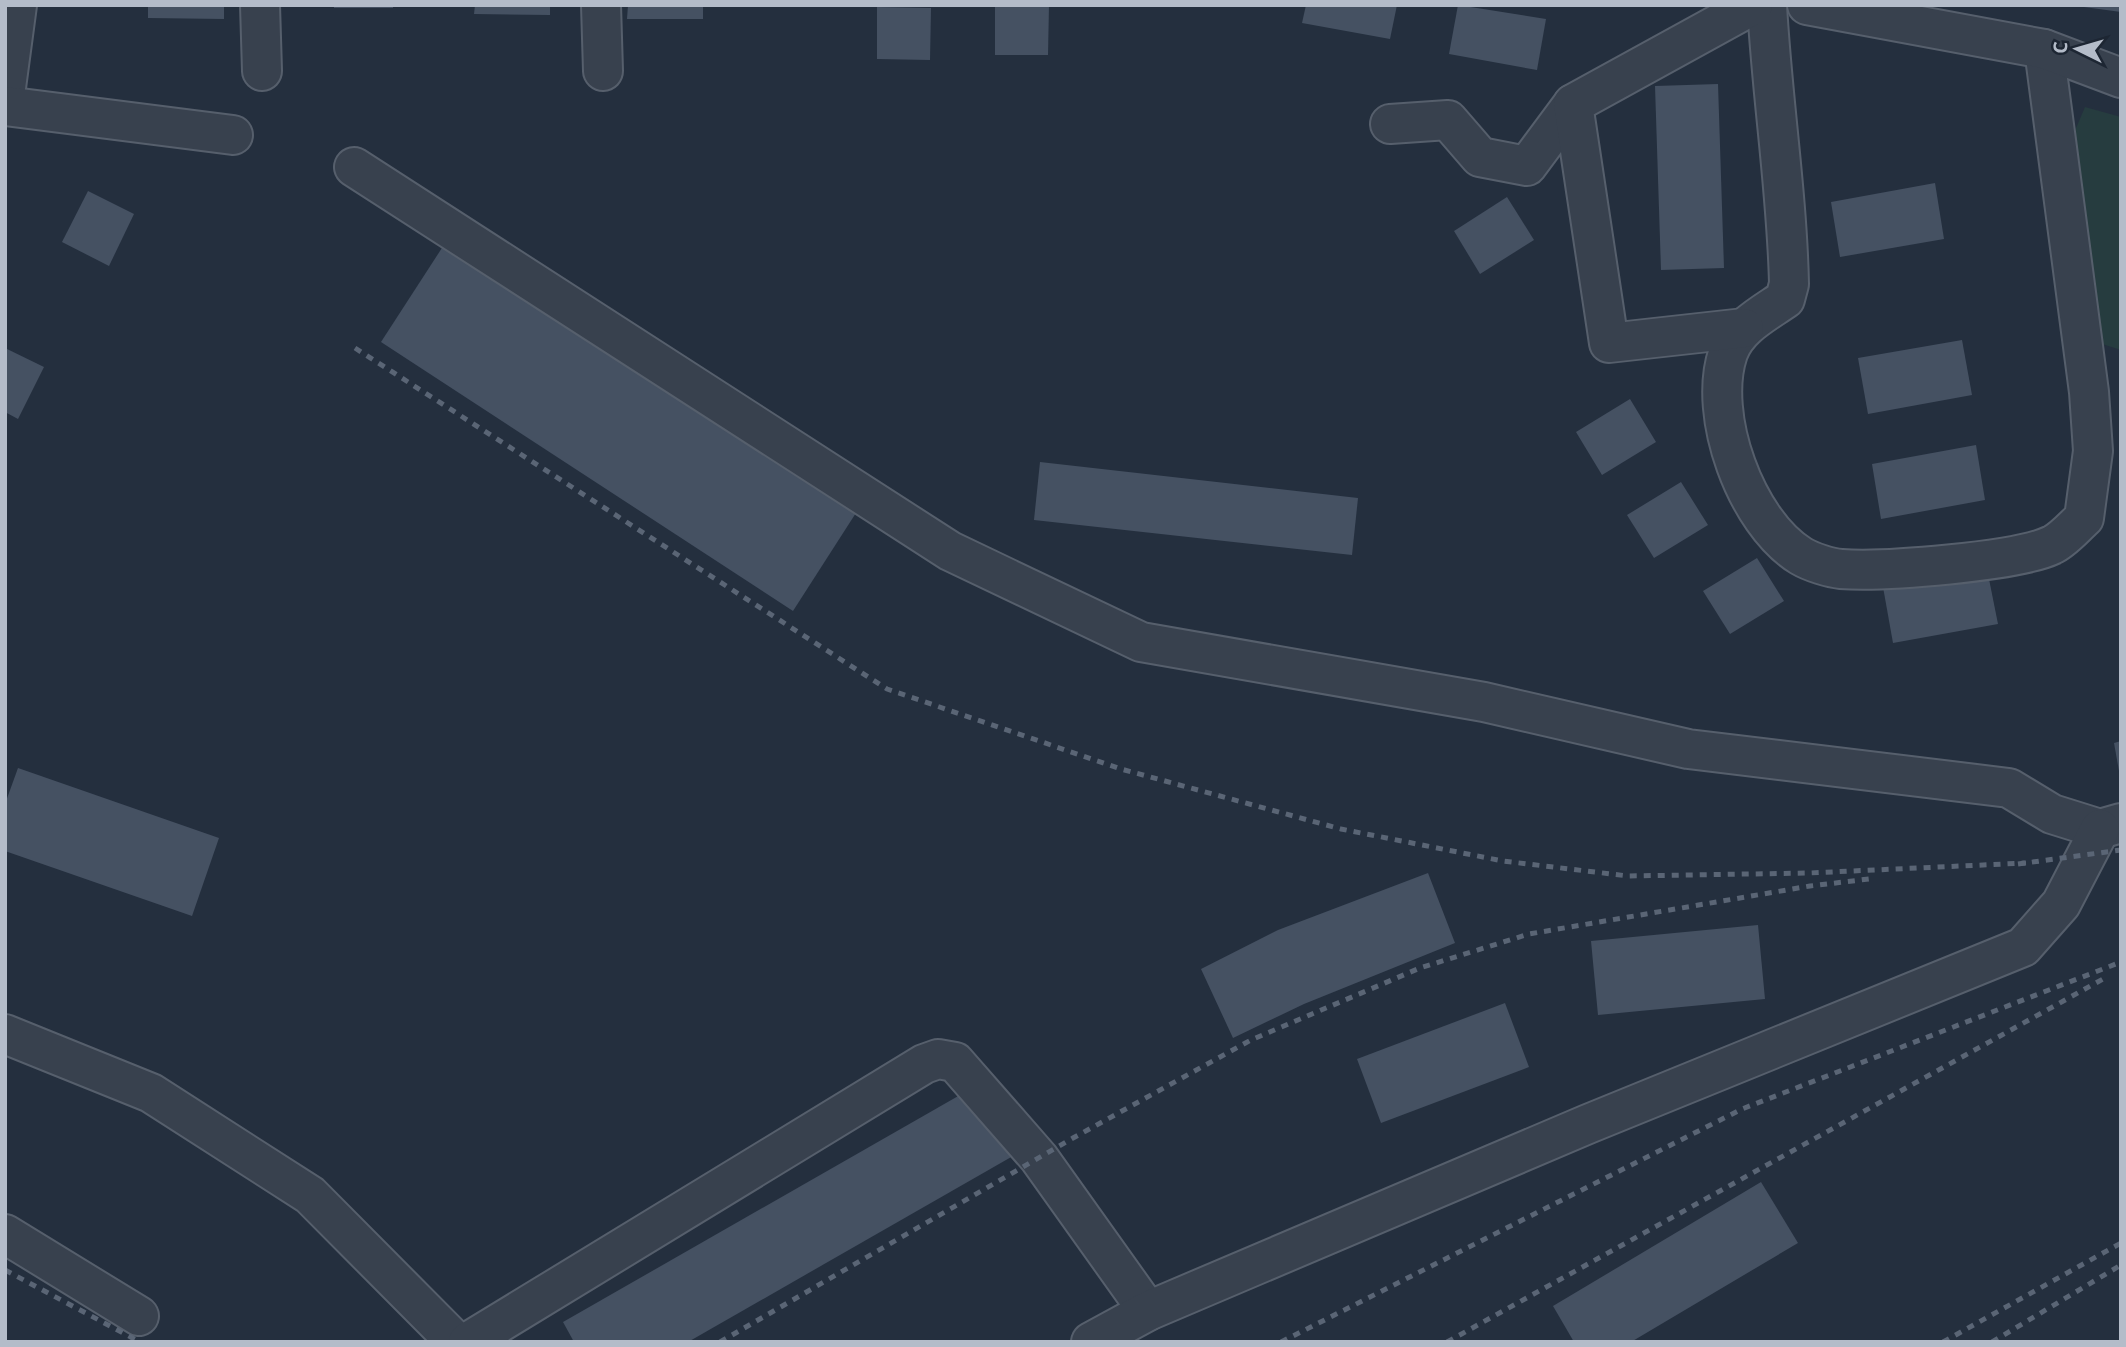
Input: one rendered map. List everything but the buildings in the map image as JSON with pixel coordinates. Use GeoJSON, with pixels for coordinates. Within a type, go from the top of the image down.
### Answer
{"type":"FeatureCollection","features":[{"type":"Feature","properties":{"kind":"street"},"geometry":{"type":"LineString","coordinates":[[5,95],[17,5]]}},
{"type":"Feature","properties":{"kind":"street"},"geometry":{"type":"LineString","coordinates":[[260,5],[262,71]]}},
{"type":"Feature","properties":{"kind":"street"},"geometry":{"type":"LineString","coordinates":[[601,5],[603,71]]}},
{"type":"Feature","properties":{"kind":"street"},"geometry":{"type":"LineString","coordinates":[[1390,124],[1448,120],[1480,158],[1527,166],[1573,104],[1753,5]]}},
{"type":"Feature","properties":{"kind":"street"},"geometry":{"type":"LineString","coordinates":[[1767,5],[1772,84],[1783,173],[1789,284],[1785,299],[1744,328],[1728,352],[1723,398],[1728,445],[1745,490],[1784,543],[1803,557],[1839,569],[2000,557],[2052,545],[2084,518],[2093,451],[2088,392],[2044,49]]}},
{"type":"Feature","properties":{"kind":"street"},"geometry":{"type":"LineString","coordinates":[[1807,5],[2044,49],[2121,78]]}},
{"type":"Feature","properties":{"kind":"street"},"geometry":{"type":"LineString","coordinates":[[1573,104],[1609,343],[1744,328]]}},
{"type":"Feature","properties":{"kind":"street"},"geometry":{"type":"LineString","coordinates":[[5,106],[233,135]]}},
{"type":"Feature","properties":{"kind":"street"},"geometry":{"type":"LineString","coordinates":[[354,167],[950,551],[1141,642],[1484,702],[1688,748],[2009,788],[2052,814],[2110,826],[2061,904],[2023,947],[1588,1124],[1148,1311],[1091,1342]]}},
{"type":"Feature","properties":{"kind":"street"},"geometry":{"type":"LineString","coordinates":[[5,1034],[151,1093],[310,1195],[456,1342]]}},
{"type":"Feature","properties":{"kind":"street"},"geometry":{"type":"LineString","coordinates":[[468,1342],[912,1071],[938,1059],[955,1062],[1039,1158],[1148,1311]]}},
{"type":"Feature","properties":{"kind":"street"},"geometry":{"type":"LineString","coordinates":[[5,1234],[139,1316]]}},
{"type":"Feature","properties":{"kind":"green space"},"geometry":{"type":"Polygon","coordinates":[[[2085,107],[2121,117],[2121,350],[2096,342],[2068,147],[2085,107]]]}},
{"type":"Feature","properties":{"kind":"railway"},"geometry":{"type":"LineString","coordinates":[[355,348],[887,689],[1121,769],[1341,829],[1503,861],[1628,876],[1809,873],[2026,863]]}},
{"type":"Feature","properties":{"kind":"railway"},"geometry":{"type":"LineString","coordinates":[[2018,864],[2121,850]]}},
{"type":"Feature","properties":{"kind":"railway"},"geometry":{"type":"LineString","coordinates":[[720,1342],[1073,1138],[1251,1040],[1420,968],[1529,934],[1810,886],[1869,879]]}},
{"type":"Feature","properties":{"kind":"railway"},"geometry":{"type":"LineString","coordinates":[[1281,1342],[1742,1109],[2121,962]]}},
{"type":"Feature","properties":{"kind":"railway"},"geometry":{"type":"LineString","coordinates":[[1447,1342],[2103,979]]}},
{"type":"Feature","properties":{"kind":"railway"},"geometry":{"type":"LineString","coordinates":[[1943,1342],[2121,1243]]}},
{"type":"Feature","properties":{"kind":"railway"},"geometry":{"type":"LineString","coordinates":[[1992,1342],[2121,1265]]}},
{"type":"Feature","properties":{"kind":"railway"},"geometry":{"type":"LineString","coordinates":[[5,1270],[140,1342]]}}]}
